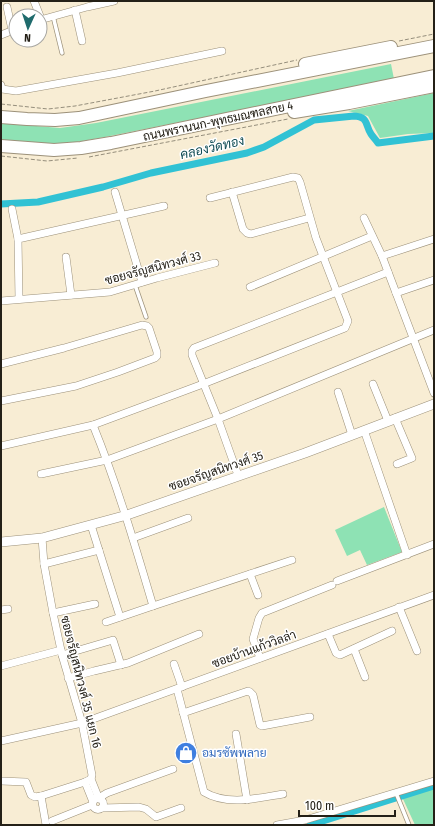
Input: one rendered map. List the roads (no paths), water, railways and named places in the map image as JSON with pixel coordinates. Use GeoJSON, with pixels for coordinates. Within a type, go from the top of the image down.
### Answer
{"type":"FeatureCollection","features":[{"type":"Feature","properties":{"kind":"main road"},"geometry":{"type":"LineString","coordinates":[[206,91],[263,74],[306,64],[434,38]]}},
{"type":"Feature","properties":{"kind":"main road"},"geometry":{"type":"LineString","coordinates":[[1,117],[55,120],[79,118],[206,91],[434,46]]}},
{"type":"Feature","properties":{"kind":"main road","name":"ถนนพรานนก-พุทธมณฑลสาย 4"},"geometry":{"type":"LineString","coordinates":[[1,146],[54,150],[81,148],[144,137],[347,93],[434,76]]}},
{"type":"Feature","properties":{"kind":"main road"},"geometry":{"type":"LineString","coordinates":[[212,123],[325,108],[434,86]]}},
{"type":"Feature","properties":{"kind":"street"},"geometry":{"type":"LineString","coordinates":[[48,17],[75,10],[90,3],[114,1]]}},
{"type":"Feature","properties":{"kind":"street"},"geometry":{"type":"LineString","coordinates":[[75,10],[82,41]]}},
{"type":"Feature","properties":{"kind":"street"},"geometry":{"type":"LineString","coordinates":[[1,85],[2,89],[16,91],[117,73],[222,51]]}},
{"type":"Feature","properties":{"kind":"street"},"geometry":{"type":"LineString","coordinates":[[1,446],[93,425],[203,384],[345,328],[348,321],[309,218],[298,178],[293,177],[210,198]]}},
{"type":"Feature","properties":{"kind":"street"},"geometry":{"type":"LineString","coordinates":[[116,192],[139,283]]}},
{"type":"Feature","properties":{"kind":"street"},"geometry":{"type":"LineString","coordinates":[[232,192],[243,229],[247,233],[251,234],[309,218]]}},
{"type":"Feature","properties":{"kind":"street"},"geometry":{"type":"LineString","coordinates":[[18,239],[164,206]]}},
{"type":"Feature","properties":{"kind":"street"},"geometry":{"type":"LineString","coordinates":[[12,209],[18,239],[19,299]]}},
{"type":"Feature","properties":{"kind":"street"},"geometry":{"type":"LineString","coordinates":[[364,218],[382,256],[434,393]]}},
{"type":"Feature","properties":{"kind":"street"},"geometry":{"type":"LineString","coordinates":[[250,287],[372,236]]}},
{"type":"Feature","properties":{"kind":"street"},"geometry":{"type":"LineString","coordinates":[[382,256],[434,239]]}},
{"type":"Feature","properties":{"kind":"street"},"geometry":{"type":"LineString","coordinates":[[66,257],[72,295]]}},
{"type":"Feature","properties":{"kind":"street","name":"ซอยจรัญสนิทวงศ์ 33"},"geometry":{"type":"LineString","coordinates":[[1,301],[110,292],[216,263]]}},
{"type":"Feature","properties":{"kind":"street"},"geometry":{"type":"LineString","coordinates":[[238,475],[218,418],[192,355],[194,348],[388,272]]}},
{"type":"Feature","properties":{"kind":"street"},"geometry":{"type":"LineString","coordinates":[[396,293],[434,280]]}},
{"type":"Feature","properties":{"kind":"street"},"geometry":{"type":"LineString","coordinates":[[1,364],[64,348],[142,325],[150,328],[157,352],[157,356],[155,358],[76,386],[1,401]]}},
{"type":"Feature","properties":{"kind":"street"},"geometry":{"type":"LineString","coordinates":[[41,474],[108,460],[218,418],[434,330]]}},
{"type":"Feature","properties":{"kind":"street"},"geometry":{"type":"LineString","coordinates":[[373,384],[412,458],[397,464]]}},
{"type":"Feature","properties":{"kind":"street"},"geometry":{"type":"LineString","coordinates":[[338,392],[352,435]]}},
{"type":"Feature","properties":{"kind":"street","name":"ซอยจรัญสนิทวงศ์ 35"},"geometry":{"type":"LineString","coordinates":[[1,542],[42,538],[126,515],[305,453],[391,419],[433,405]]}},
{"type":"Feature","properties":{"kind":"street"},"geometry":{"type":"LineString","coordinates":[[93,425],[108,460],[153,606]]}},
{"type":"Feature","properties":{"kind":"street"},"geometry":{"type":"LineString","coordinates":[[364,430],[407,555]]}},
{"type":"Feature","properties":{"kind":"street"},"geometry":{"type":"LineString","coordinates":[[133,538],[188,518]]}},
{"type":"Feature","properties":{"kind":"street"},"geometry":{"type":"LineString","coordinates":[[91,525],[120,617]]}},
{"type":"Feature","properties":{"kind":"street","name":"ซอยจรัญสนิทวงศ์ 35 แยก 16"},"geometry":{"type":"LineString","coordinates":[[42,538],[44,564],[53,613],[68,678],[82,723],[92,775],[88,780],[96,801]]}},
{"type":"Feature","properties":{"kind":"street"},"geometry":{"type":"LineString","coordinates":[[260,658],[253,639],[262,613],[434,544]]}},
{"type":"Feature","properties":{"kind":"street"},"geometry":{"type":"LineString","coordinates":[[44,564],[99,550]]}},
{"type":"Feature","properties":{"kind":"street"},"geometry":{"type":"LineString","coordinates":[[106,622],[292,560]]}},
{"type":"Feature","properties":{"kind":"street"},"geometry":{"type":"LineString","coordinates":[[250,574],[258,595]]}},
{"type":"Feature","properties":{"kind":"street","name":"ซอยบ้านแก้ววิลล่า"},"geometry":{"type":"LineString","coordinates":[[1,741],[82,723],[434,595]]}},
{"type":"Feature","properties":{"kind":"street"},"geometry":{"type":"LineString","coordinates":[[53,613],[95,604]]}},
{"type":"Feature","properties":{"kind":"street"},"geometry":{"type":"LineString","coordinates":[[399,607],[417,651]]}},
{"type":"Feature","properties":{"kind":"street"},"geometry":{"type":"LineString","coordinates":[[328,634],[337,654],[340,655],[392,631]]}},
{"type":"Feature","properties":{"kind":"street"},"geometry":{"type":"LineString","coordinates":[[68,678],[121,665],[160,651],[200,634]]}},
{"type":"Feature","properties":{"kind":"street"},"geometry":{"type":"LineString","coordinates":[[1,666],[113,640],[121,665]]}},
{"type":"Feature","properties":{"kind":"street"},"geometry":{"type":"LineString","coordinates":[[354,648],[365,677]]}},
{"type":"Feature","properties":{"kind":"street"},"geometry":{"type":"LineString","coordinates":[[174,664],[183,713],[204,792],[219,798],[235,800],[247,800],[283,794]]}},
{"type":"Feature","properties":{"kind":"street"},"geometry":{"type":"LineString","coordinates":[[183,713],[248,691],[253,695],[260,725],[262,726],[310,717]]}},
{"type":"Feature","properties":{"kind":"street"},"geometry":{"type":"LineString","coordinates":[[236,734],[247,800]]}},
{"type":"Feature","properties":{"kind":"street"},"geometry":{"type":"LineString","coordinates":[[41,796],[49,823],[96,801],[107,793],[173,769]]}},
{"type":"Feature","properties":{"kind":"street"},"geometry":{"type":"LineString","coordinates":[[1,781],[26,782],[32,796],[41,796],[88,780]]}},
{"type":"Feature","properties":{"kind":"street"},"geometry":{"type":"LineString","coordinates":[[277,825],[305,820],[397,796],[434,781]]}},
{"type":"Feature","properties":{"kind":"street"},"geometry":{"type":"LineString","coordinates":[[96,801],[94,808],[97,810],[102,808],[139,807],[146,809],[156,817],[181,808]]}},
{"type":"Feature","properties":{"kind":"lane"},"geometry":{"type":"LineString","coordinates":[[53,16],[62,53]]}},
{"type":"Feature","properties":{"kind":"lane"},"geometry":{"type":"LineString","coordinates":[[139,283],[146,317]]}},
{"type":"Feature","properties":{"kind":"lane"},"geometry":{"type":"LineString","coordinates":[[397,796],[409,825]]}},
{"type":"Feature","properties":{"kind":"waterway","name":"คลองวัดทอง"},"geometry":{"type":"LineString","coordinates":[[1,204],[38,202],[103,187],[151,173],[247,153],[264,147],[314,120],[354,116],[362,118],[366,122],[369,131],[378,143],[434,136]]}},
{"type":"Feature","properties":{"kind":"waterway"},"geometry":{"type":"LineString","coordinates":[[310,825],[434,786]]}},
{"type":"Feature","properties":{"kind":"place","name":"อมรซัพพลาย"},"geometry":{"type":"Point","coordinates":[186,753]}}]}
